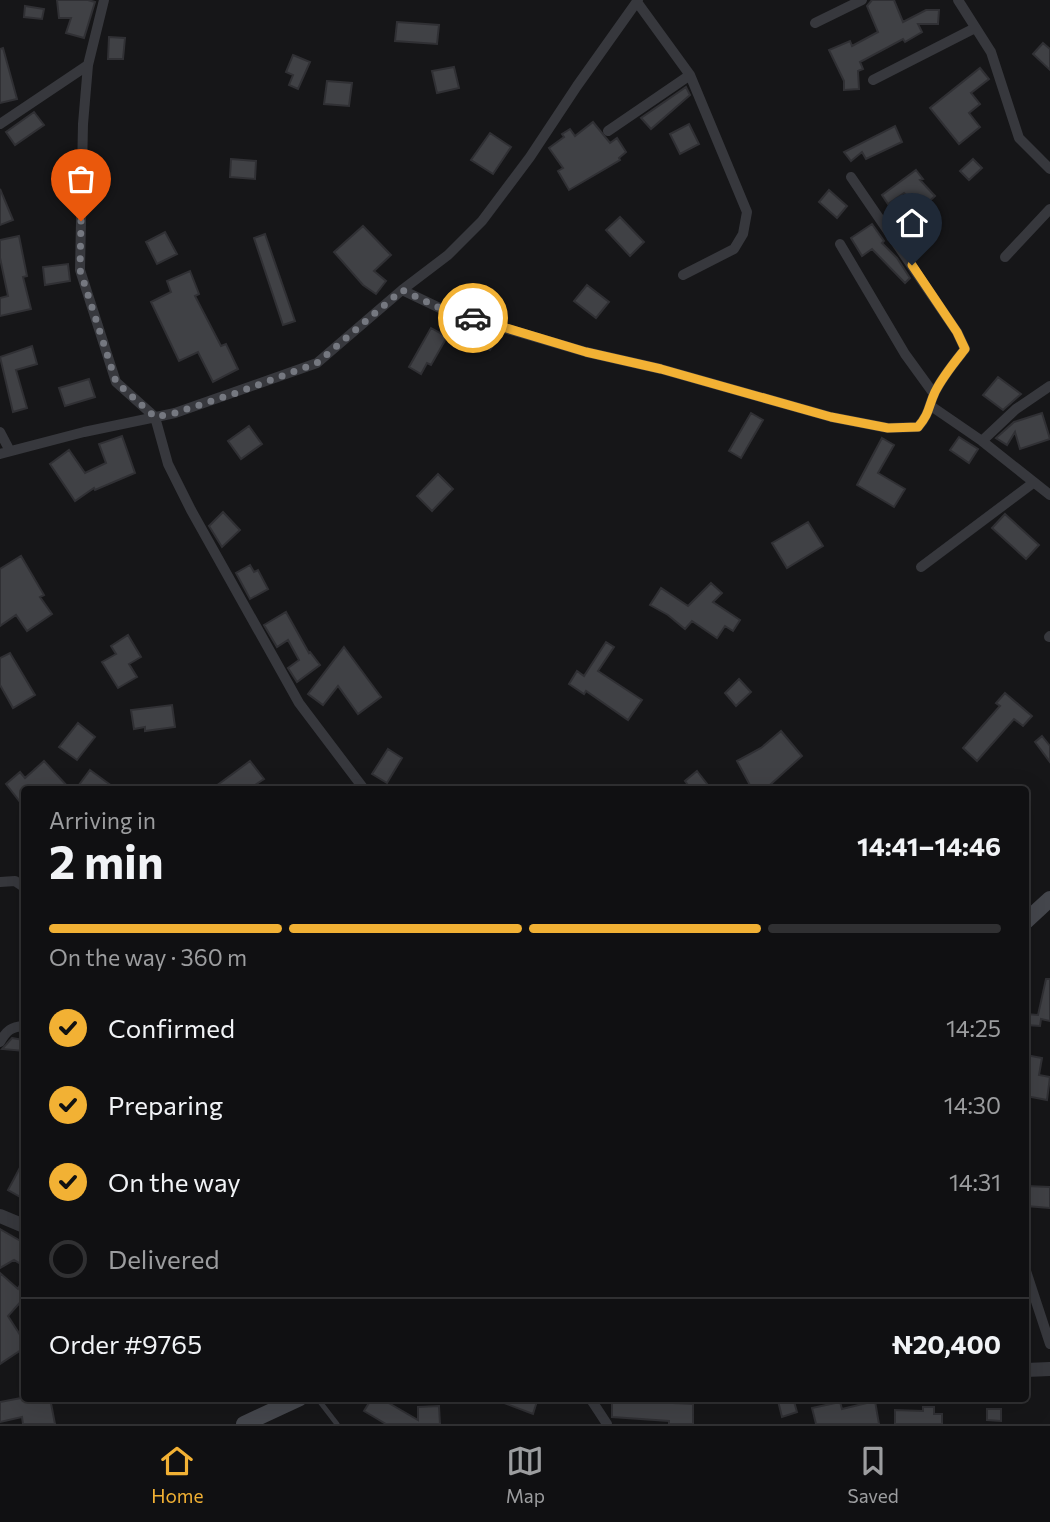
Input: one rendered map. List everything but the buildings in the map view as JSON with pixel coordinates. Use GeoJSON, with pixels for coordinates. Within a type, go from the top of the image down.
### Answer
{"type":"FeatureCollection","features":[{"type":"Feature","properties":{"kind":"main road"},"geometry":{"type":"LineString","coordinates":[[1029,918],[1050,900]]}},
{"type":"Feature","properties":{"kind":"main road"},"geometry":{"type":"LineString","coordinates":[[244,1424],[291,1402]]}},
{"type":"Feature","properties":{"kind":"street"},"geometry":{"type":"LineString","coordinates":[[104,0],[88,65],[83,124],[80,270],[116,382],[155,417],[168,464],[191,510],[299,703],[362,786]]}},
{"type":"Feature","properties":{"kind":"street"},"geometry":{"type":"LineString","coordinates":[[815,23],[862,0]]}},
{"type":"Feature","properties":{"kind":"street"},"geometry":{"type":"LineString","coordinates":[[958,0],[991,51],[1019,138],[1050,169]]}},
{"type":"Feature","properties":{"kind":"street"},"geometry":{"type":"LineString","coordinates":[[0,432],[5,452],[175,413],[317,363],[402,290],[448,255],[496,205],[637,1],[690,75],[747,212],[743,234],[734,249],[683,275]]}},
{"type":"Feature","properties":{"kind":"street"},"geometry":{"type":"LineString","coordinates":[[873,80],[975,27]]}},
{"type":"Feature","properties":{"kind":"street"},"geometry":{"type":"LineString","coordinates":[[0,124],[88,65]]}},
{"type":"Feature","properties":{"kind":"street"},"geometry":{"type":"LineString","coordinates":[[608,131],[690,75]]}},
{"type":"Feature","properties":{"kind":"street"},"geometry":{"type":"LineString","coordinates":[[402,290],[446,311],[586,352],[661,369],[831,417],[888,428],[918,427],[928,415],[934,394],[945,374],[965,349],[957,332],[851,177]]}},
{"type":"Feature","properties":{"kind":"street"},"geometry":{"type":"LineString","coordinates":[[1005,257],[1050,209]]}},
{"type":"Feature","properties":{"kind":"street"},"geometry":{"type":"LineString","coordinates":[[840,244],[905,354],[934,394]]}},
{"type":"Feature","properties":{"kind":"street"},"geometry":{"type":"LineString","coordinates":[[982,441],[1016,409],[1050,386]]}},
{"type":"Feature","properties":{"kind":"street"},"geometry":{"type":"LineString","coordinates":[[931,406],[982,441],[1050,495]]}},
{"type":"Feature","properties":{"kind":"street"},"geometry":{"type":"LineString","coordinates":[[921,567],[1033,483]]}},
{"type":"Feature","properties":{"kind":"street"},"geometry":{"type":"LineString","coordinates":[[0,882],[15,881],[21,885]]}},
{"type":"Feature","properties":{"kind":"street"},"geometry":{"type":"LineString","coordinates":[[0,1042],[12,1027],[21,1026]]}},
{"type":"Feature","properties":{"kind":"street"},"geometry":{"type":"LineString","coordinates":[[0,1216],[21,1225]]}},
{"type":"Feature","properties":{"kind":"street"},"geometry":{"type":"LineString","coordinates":[[1029,1280],[1050,1345]]}},
{"type":"Feature","properties":{"kind":"street"},"geometry":{"type":"LineString","coordinates":[[1029,1370],[1050,1369]]}},
{"type":"Feature","properties":{"kind":"street"},"geometry":{"type":"LineString","coordinates":[[593,1402],[607,1424]]}},
{"type":"Feature","properties":{"kind":"lane"},"geometry":{"type":"LineString","coordinates":[[320,1402],[337,1424]]}},
{"type":"Feature","properties":{"kind":"way so far"},"geometry":{"type":"LineString","coordinates":[[81,221],[80,270],[116,382],[155,417],[236,393],[317,363],[402,290],[446,311],[473,318]]}},
{"type":"Feature","properties":{"kind":"route"},"geometry":{"type":"LineString","coordinates":[[473,318],[586,352],[661,369],[831,417],[888,428],[918,427],[928,415],[934,394],[945,374],[965,349],[957,332],[912,265]]}}]}
